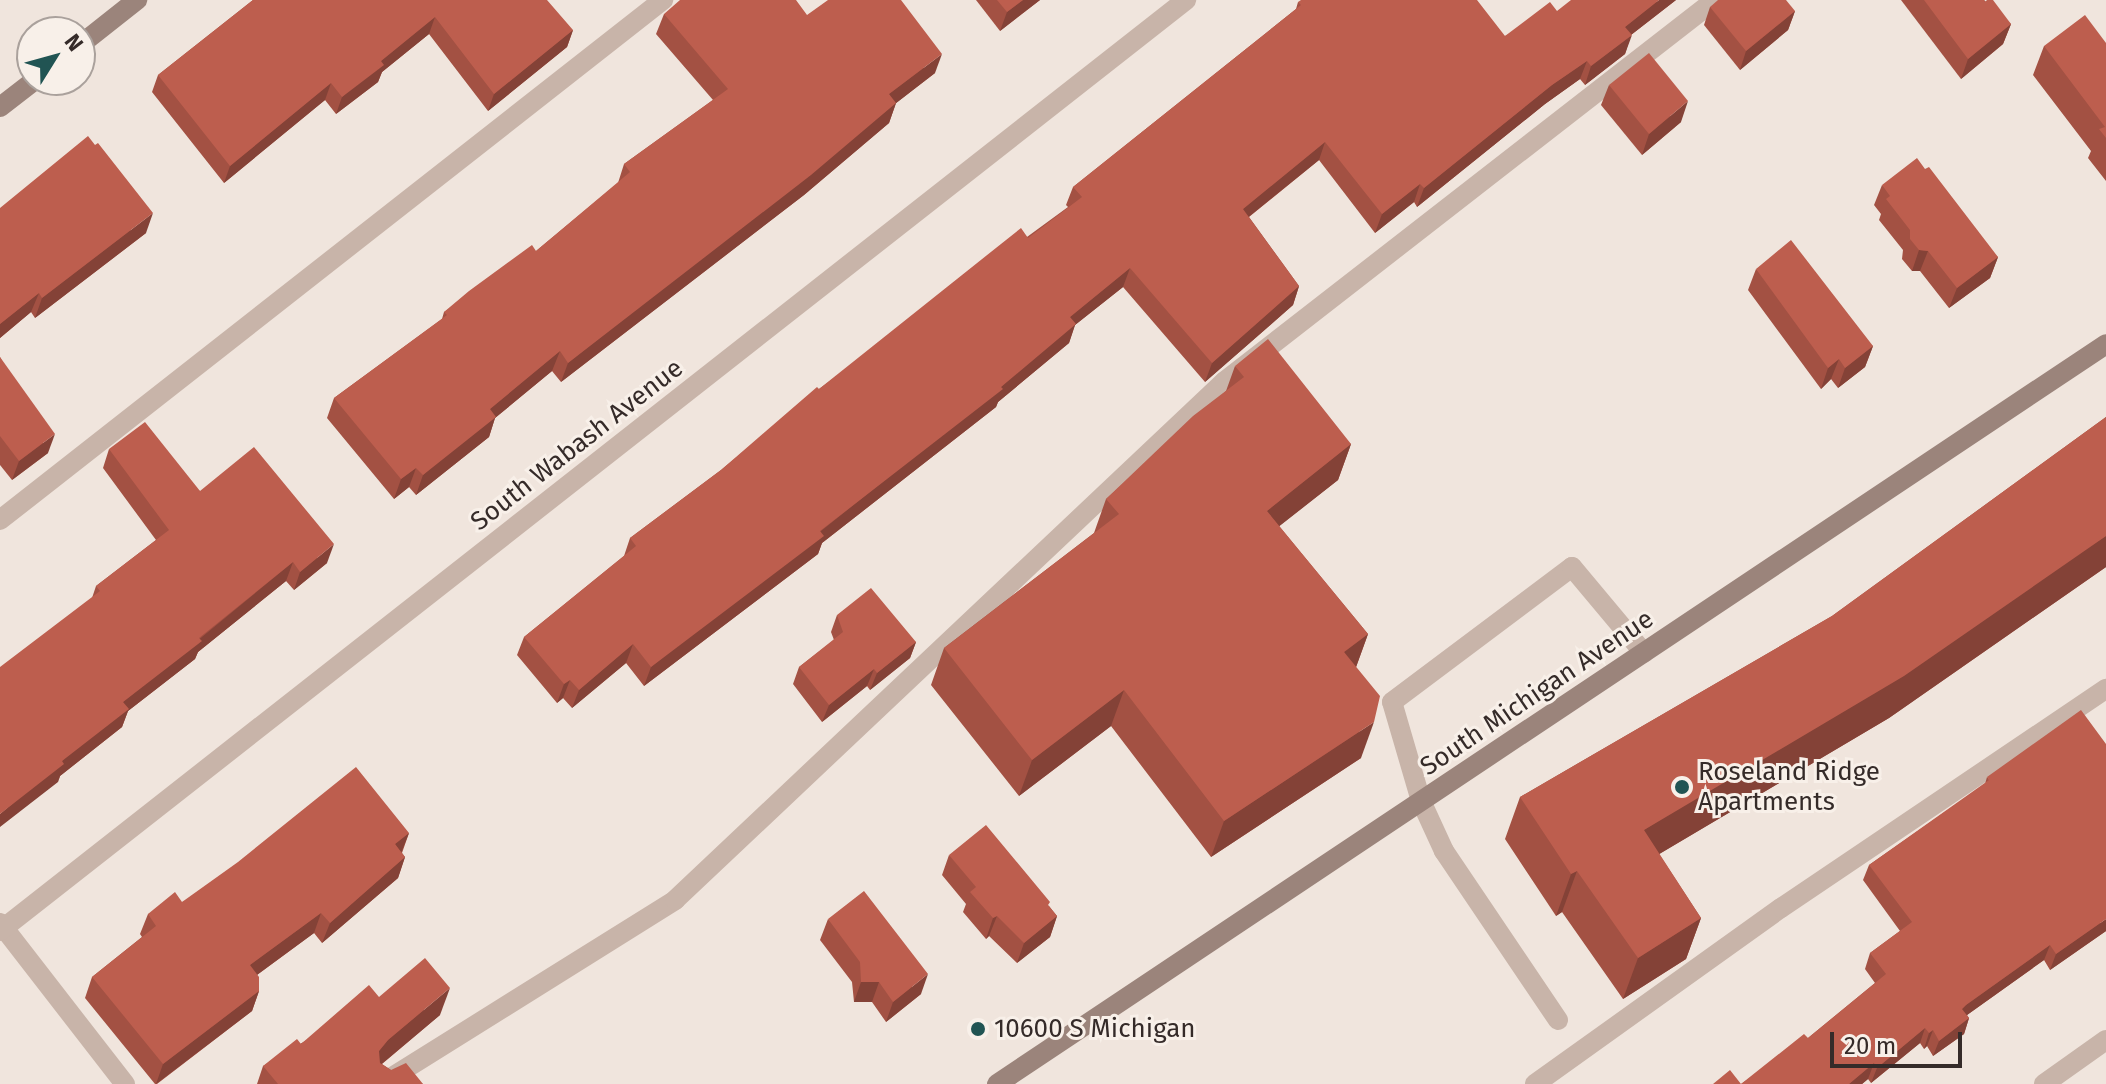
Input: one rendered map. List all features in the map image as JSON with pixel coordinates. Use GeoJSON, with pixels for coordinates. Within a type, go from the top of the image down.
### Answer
{"type":"FeatureCollection","features":[{"type":"Feature","properties":{"kind":"main road"},"geometry":{"type":"LineString","coordinates":[[96,32],[137,0]]}},
{"type":"Feature","properties":{"kind":"main road"},"geometry":{"type":"LineString","coordinates":[[0,107],[16,95]]}},
{"type":"Feature","properties":{"kind":"main road","name":"South Michigan Avenue"},"geometry":{"type":"LineString","coordinates":[[997,1084],[2106,344]]}},
{"type":"Feature","properties":{"kind":"street"},"geometry":{"type":"LineString","coordinates":[[0,520],[663,0]]}},
{"type":"Feature","properties":{"kind":"street","name":"South Wabash Avenue"},"geometry":{"type":"LineString","coordinates":[[1,928],[1186,0]]}},
{"type":"Feature","properties":{"kind":"street"},"geometry":{"type":"LineString","coordinates":[[381,1084],[675,900],[1225,381],[1715,0]]}},
{"type":"Feature","properties":{"kind":"street"},"geometry":{"type":"LineString","coordinates":[[1558,1020],[1444,851],[1421,801],[1392,702],[1572,567],[1644,653]]}},
{"type":"Feature","properties":{"kind":"street"},"geometry":{"type":"LineString","coordinates":[[1535,1084],[1781,908],[2106,689]]}},
{"type":"Feature","properties":{"kind":"street"},"geometry":{"type":"LineString","coordinates":[[1,928],[125,1084]]}},
{"type":"Feature","properties":{"kind":"street"},"geometry":{"type":"LineString","coordinates":[[2044,1084],[2106,1040]]}},
{"type":"Feature","properties":{"kind":"building"},"geometry":{"type":"Polygon","coordinates":[[[253,0],[547,0],[573,30],[494,94],[435,17],[381,61],[384,65],[342,97],[331,83],[230,166],[158,75],[253,0]]]}},
{"type":"Feature","properties":{"kind":"building"},"geometry":{"type":"Polygon","coordinates":[[[680,0],[796,0],[807,15],[828,0],[901,0],[942,54],[889,94],[896,103],[811,175],[568,363],[560,351],[490,409],[496,417],[423,475],[416,468],[401,479],[334,398],[447,315],[444,312],[469,291],[532,245],[536,251],[630,172],[624,164],[728,89],[664,14],[680,0]]]}},
{"type":"Feature","properties":{"kind":"building"},"geometry":{"type":"Polygon","coordinates":[[[997,0],[1023,0],[1007,12],[997,0]]]}},
{"type":"Feature","properties":{"kind":"building"},"geometry":{"type":"Polygon","coordinates":[[[1477,0],[1505,36],[1550,2],[1557,11],[1571,0],[1659,0],[1625,27],[1632,35],[1591,66],[1587,61],[1552,85],[1424,188],[1420,184],[1382,214],[1325,142],[1243,209],[1299,286],[1212,363],[1130,268],[1070,317],[1076,324],[1001,387],[1003,389],[820,531],[824,536],[651,667],[633,644],[579,690],[570,680],[564,684],[524,637],[636,546],[630,538],[721,470],[817,387],[819,389],[1021,228],[1028,238],[1082,197],[1073,187],[1301,5],[1298,2],[1477,0]]]}},
{"type":"Feature","properties":{"kind":"building"},"geometry":{"type":"Polygon","coordinates":[[[1718,0],[1786,0],[1795,11],[1746,51],[1710,7],[1718,0]]]}},
{"type":"Feature","properties":{"kind":"building"},"geometry":{"type":"Polygon","coordinates":[[[1924,0],[1993,0],[2011,24],[1968,59],[1924,0]]]}},
{"type":"Feature","properties":{"kind":"building"},"geometry":{"type":"Polygon","coordinates":[[[2085,15],[2106,43],[2106,138],[2099,129],[2105,127],[2044,46],[2085,15]]]}},
{"type":"Feature","properties":{"kind":"building"},"geometry":{"type":"Polygon","coordinates":[[[1649,53],[1688,101],[1649,134],[1609,85],[1649,53]]]}},
{"type":"Feature","properties":{"kind":"building"},"geometry":{"type":"Polygon","coordinates":[[[88,136],[95,145],[98,143],[153,213],[42,298],[39,293],[0,324],[0,208],[88,136]]]}},
{"type":"Feature","properties":{"kind":"building"},"geometry":{"type":"Polygon","coordinates":[[[1917,158],[1925,169],[1929,167],[1998,257],[1957,288],[1928,251],[1919,250],[1910,239],[1910,230],[1886,199],[1890,196],[1882,185],[1917,158]]]}},
{"type":"Feature","properties":{"kind":"building"},"geometry":{"type":"Polygon","coordinates":[[[1791,240],[1873,346],[1845,368],[1839,359],[1828,368],[1756,269],[1791,240]]]}},
{"type":"Feature","properties":{"kind":"building"},"geometry":{"type":"Polygon","coordinates":[[[1268,339],[1351,444],[1267,511],[1368,634],[1344,652],[1380,696],[1374,722],[1224,821],[1124,690],[1032,760],[944,648],[1119,514],[1106,499],[1193,416],[1244,377],[1235,366],[1268,339]]]}},
{"type":"Feature","properties":{"kind":"building"},"geometry":{"type":"Polygon","coordinates":[[[0,357],[55,434],[19,461],[0,436],[0,357]]]}},
{"type":"Feature","properties":{"kind":"building"},"geometry":{"type":"Polygon","coordinates":[[[2106,417],[2106,536],[1904,676],[1644,830],[1701,918],[1638,958],[1577,871],[1571,874],[1520,797],[1832,616],[2106,417]]]}},
{"type":"Feature","properties":{"kind":"building"},"geometry":{"type":"Polygon","coordinates":[[[145,422],[200,491],[254,447],[334,544],[300,572],[293,562],[199,638],[202,641],[123,702],[129,709],[0,814],[0,667],[100,591],[96,586],[169,530],[109,449],[145,422]]]}},
{"type":"Feature","properties":{"kind":"building"},"geometry":{"type":"Polygon","coordinates":[[[871,588],[916,642],[877,673],[874,669],[829,705],[799,667],[843,632],[837,615],[871,588]]]}},
{"type":"Feature","properties":{"kind":"building"},"geometry":{"type":"Polygon","coordinates":[[[2081,710],[2106,744],[2106,919],[2056,954],[2050,945],[1966,1005],[1962,1009],[1969,1018],[1939,1041],[1933,1030],[1929,1033],[1925,1028],[1877,1068],[1874,1063],[1849,1084],[1741,1084],[1804,1034],[1808,1038],[1886,974],[1870,953],[1912,922],[1869,865],[2081,710]]]}},
{"type":"Feature","properties":{"kind":"building"},"geometry":{"type":"Polygon","coordinates":[[[356,767],[409,833],[395,844],[405,857],[330,923],[321,913],[250,965],[259,977],[259,991],[163,1064],[92,977],[156,926],[148,914],[175,892],[182,902],[238,862],[356,767]]]}},
{"type":"Feature","properties":{"kind":"building"},"geometry":{"type":"Polygon","coordinates":[[[986,825],[1050,902],[1048,905],[1057,916],[1024,943],[997,916],[993,918],[970,892],[976,887],[949,855],[986,825]]]}},
{"type":"Feature","properties":{"kind":"building"},"geometry":{"type":"Polygon","coordinates":[[[864,891],[928,974],[893,1002],[879,982],[861,982],[860,962],[828,919],[864,891]]]}},
{"type":"Feature","properties":{"kind":"building"},"geometry":{"type":"Polygon","coordinates":[[[425,958],[450,988],[379,1051],[380,1063],[391,1070],[406,1063],[423,1084],[278,1084],[263,1066],[297,1039],[301,1044],[369,985],[379,997],[425,958]]]}},
{"type":"Feature","properties":{"kind":"building"},"geometry":{"type":"Polygon","coordinates":[[[1730,1070],[1741,1084],[1713,1084],[1730,1070]]]}},
{"type":"Feature","properties":{"kind":"place","name":"Roseland Ridge Apartments"},"geometry":{"type":"Point","coordinates":[1682,787]}},
{"type":"Feature","properties":{"kind":"place","name":"10600 S Michigan"},"geometry":{"type":"Point","coordinates":[978,1029]}}]}
